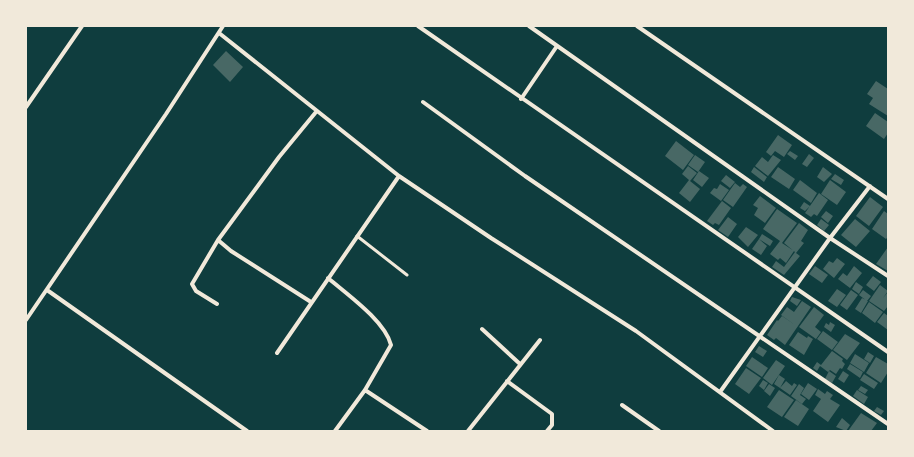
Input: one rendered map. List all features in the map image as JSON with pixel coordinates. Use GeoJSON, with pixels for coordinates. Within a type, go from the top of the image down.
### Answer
{"type":"FeatureCollection","features":[{"type":"Feature","properties":{"kind":"street"},"geometry":{"type":"LineString","coordinates":[[26,107],[82,26]]}},
{"type":"Feature","properties":{"kind":"street"},"geometry":{"type":"LineString","coordinates":[[26,320],[166,114],[223,26]]}},
{"type":"Feature","properties":{"kind":"street"},"geometry":{"type":"LineString","coordinates":[[418,26],[521,99],[888,352]]}},
{"type":"Feature","properties":{"kind":"street"},"geometry":{"type":"LineString","coordinates":[[529,26],[830,238],[888,276]]}},
{"type":"Feature","properties":{"kind":"street"},"geometry":{"type":"LineString","coordinates":[[637,26],[888,199]]}},
{"type":"Feature","properties":{"kind":"street"},"geometry":{"type":"LineString","coordinates":[[219,33],[316,112],[399,176],[491,238],[636,331],[773,431]]}},
{"type":"Feature","properties":{"kind":"street"},"geometry":{"type":"LineString","coordinates":[[521,99],[557,46]]}},
{"type":"Feature","properties":{"kind":"street"},"geometry":{"type":"LineString","coordinates":[[423,102],[525,176],[888,424]]}},
{"type":"Feature","properties":{"kind":"street"},"geometry":{"type":"LineString","coordinates":[[217,304],[196,291],[192,284],[218,240],[279,157],[316,112]]}},
{"type":"Feature","properties":{"kind":"street"},"geometry":{"type":"LineString","coordinates":[[276,353],[399,176]]}},
{"type":"Feature","properties":{"kind":"street"},"geometry":{"type":"LineString","coordinates":[[720,392],[796,288],[830,238],[870,186]]}},
{"type":"Feature","properties":{"kind":"street"},"geometry":{"type":"LineString","coordinates":[[218,240],[231,251],[312,302]]}},
{"type":"Feature","properties":{"kind":"street"},"geometry":{"type":"LineString","coordinates":[[328,278],[369,315],[388,335],[391,346],[365,390],[335,431]]}},
{"type":"Feature","properties":{"kind":"street"},"geometry":{"type":"LineString","coordinates":[[47,290],[246,431]]}},
{"type":"Feature","properties":{"kind":"street"},"geometry":{"type":"LineString","coordinates":[[482,329],[520,364]]}},
{"type":"Feature","properties":{"kind":"street"},"geometry":{"type":"LineString","coordinates":[[468,431],[540,340]]}},
{"type":"Feature","properties":{"kind":"street"},"geometry":{"type":"LineString","coordinates":[[507,381],[552,414],[552,425],[546,431]]}},
{"type":"Feature","properties":{"kind":"street"},"geometry":{"type":"LineString","coordinates":[[365,390],[427,431]]}},
{"type":"Feature","properties":{"kind":"street"},"geometry":{"type":"LineString","coordinates":[[622,405],[659,431]]}},
{"type":"Feature","properties":{"kind":"lane"},"geometry":{"type":"LineString","coordinates":[[357,236],[407,275]]}},
{"type":"Feature","properties":{"kind":"building"},"geometry":{"type":"Polygon","coordinates":[[[226,51],[243,67],[230,82],[213,65],[226,51]]]}},
{"type":"Feature","properties":{"kind":"building"},"geometry":{"type":"Polygon","coordinates":[[[876,81],[888,89],[888,116],[869,104],[873,98],[867,94],[876,81]]]}},
{"type":"Feature","properties":{"kind":"building"},"geometry":{"type":"Polygon","coordinates":[[[875,113],[888,122],[888,133],[884,139],[866,126],[875,113]]]}},
{"type":"Feature","properties":{"kind":"building"},"geometry":{"type":"Polygon","coordinates":[[[778,135],[792,145],[784,157],[775,151],[771,156],[766,152],[778,135]]]}},
{"type":"Feature","properties":{"kind":"building"},"geometry":{"type":"Polygon","coordinates":[[[676,141],[694,155],[683,170],[665,156],[676,141]]]}},
{"type":"Feature","properties":{"kind":"building"},"geometry":{"type":"Polygon","coordinates":[[[790,151],[798,156],[795,160],[787,154],[790,151]]]}},
{"type":"Feature","properties":{"kind":"building"},"geometry":{"type":"Polygon","coordinates":[[[809,154],[814,158],[807,167],[802,164],[809,154]]]}},
{"type":"Feature","properties":{"kind":"building"},"geometry":{"type":"Polygon","coordinates":[[[695,155],[705,162],[698,172],[688,165],[695,155]]]}},
{"type":"Feature","properties":{"kind":"building"},"geometry":{"type":"Polygon","coordinates":[[[773,155],[781,160],[768,176],[755,166],[762,157],[768,162],[773,155]]]}},
{"type":"Feature","properties":{"kind":"building"},"geometry":{"type":"Polygon","coordinates":[[[688,166],[697,173],[690,181],[700,189],[690,202],[679,193],[689,180],[682,174],[688,166]]]}},
{"type":"Feature","properties":{"kind":"building"},"geometry":{"type":"Polygon","coordinates":[[[754,167],[767,177],[764,182],[751,172],[754,167]]]}},
{"type":"Feature","properties":{"kind":"building"},"geometry":{"type":"Polygon","coordinates":[[[778,167],[795,179],[789,189],[771,177],[778,167]]]}},
{"type":"Feature","properties":{"kind":"building"},"geometry":{"type":"Polygon","coordinates":[[[823,167],[832,174],[824,182],[817,177],[823,167]]]}},
{"type":"Feature","properties":{"kind":"building"},"geometry":{"type":"Polygon","coordinates":[[[699,171],[709,178],[702,187],[693,180],[699,171]]]}},
{"type":"Feature","properties":{"kind":"building"},"geometry":{"type":"Polygon","coordinates":[[[835,174],[844,180],[841,185],[831,179],[835,174]]]}},
{"type":"Feature","properties":{"kind":"building"},"geometry":{"type":"Polygon","coordinates":[[[726,175],[735,182],[730,188],[721,181],[726,175]]]}},
{"type":"Feature","properties":{"kind":"building"},"geometry":{"type":"Polygon","coordinates":[[[800,180],[817,193],[811,203],[793,190],[800,180]]]}},
{"type":"Feature","properties":{"kind":"building"},"geometry":{"type":"Polygon","coordinates":[[[830,180],[846,192],[837,205],[821,194],[830,180]]]}},
{"type":"Feature","properties":{"kind":"building"},"geometry":{"type":"Polygon","coordinates":[[[735,183],[740,187],[743,184],[747,187],[733,207],[723,200],[735,183]]]}},
{"type":"Feature","properties":{"kind":"building"},"geometry":{"type":"Polygon","coordinates":[[[720,184],[729,190],[721,201],[710,193],[714,188],[717,189],[720,184]]]}},
{"type":"Feature","properties":{"kind":"building"},"geometry":{"type":"Polygon","coordinates":[[[819,193],[828,200],[817,216],[814,214],[811,217],[805,213],[819,193]]]}},
{"type":"Feature","properties":{"kind":"building"},"geometry":{"type":"Polygon","coordinates":[[[760,196],[776,208],[765,223],[754,215],[758,208],[753,205],[760,196]]]}},
{"type":"Feature","properties":{"kind":"building"},"geometry":{"type":"Polygon","coordinates":[[[870,197],[883,207],[869,226],[856,216],[870,197]]]}},
{"type":"Feature","properties":{"kind":"building"},"geometry":{"type":"Polygon","coordinates":[[[722,201],[731,208],[719,225],[715,223],[713,225],[707,221],[722,201]]]}},
{"type":"Feature","properties":{"kind":"building"},"geometry":{"type":"Polygon","coordinates":[[[804,202],[810,206],[805,211],[800,208],[804,202]]]}},
{"type":"Feature","properties":{"kind":"building"},"geometry":{"type":"Polygon","coordinates":[[[777,209],[797,223],[782,243],[794,251],[786,263],[780,258],[778,260],[770,254],[780,241],[763,229],[777,209]]]}},
{"type":"Feature","properties":{"kind":"building"},"geometry":{"type":"Polygon","coordinates":[[[826,211],[833,216],[828,223],[821,217],[826,211]]]}},
{"type":"Feature","properties":{"kind":"building"},"geometry":{"type":"Polygon","coordinates":[[[884,211],[888,214],[888,237],[886,239],[872,229],[884,211]]]}},
{"type":"Feature","properties":{"kind":"building"},"geometry":{"type":"Polygon","coordinates":[[[728,217],[737,224],[728,237],[718,230],[728,217]]]}},
{"type":"Feature","properties":{"kind":"building"},"geometry":{"type":"Polygon","coordinates":[[[821,219],[829,225],[824,231],[817,225],[821,219]]]}},
{"type":"Feature","properties":{"kind":"building"},"geometry":{"type":"Polygon","coordinates":[[[855,219],[870,231],[856,247],[841,235],[855,219]]]}},
{"type":"Feature","properties":{"kind":"building"},"geometry":{"type":"Polygon","coordinates":[[[799,223],[808,230],[801,241],[804,243],[796,253],[800,256],[784,275],[772,267],[776,261],[784,267],[795,252],[784,243],[799,223]]]}},
{"type":"Feature","properties":{"kind":"building"},"geometry":{"type":"Polygon","coordinates":[[[746,227],[758,235],[748,247],[738,237],[746,227]]]}},
{"type":"Feature","properties":{"kind":"building"},"geometry":{"type":"Polygon","coordinates":[[[762,234],[773,241],[770,246],[759,239],[762,234]]]}},
{"type":"Feature","properties":{"kind":"building"},"geometry":{"type":"Polygon","coordinates":[[[759,239],[767,246],[761,255],[752,249],[759,239]]]}},
{"type":"Feature","properties":{"kind":"building"},"geometry":{"type":"Polygon","coordinates":[[[888,247],[888,271],[876,264],[888,247]]]}},
{"type":"Feature","properties":{"kind":"building"},"geometry":{"type":"Polygon","coordinates":[[[837,258],[845,264],[834,278],[823,269],[829,261],[833,263],[837,258]]]}},
{"type":"Feature","properties":{"kind":"building"},"geometry":{"type":"Polygon","coordinates":[[[815,266],[828,275],[822,283],[809,274],[815,266]]]}},
{"type":"Feature","properties":{"kind":"building"},"geometry":{"type":"Polygon","coordinates":[[[854,266],[862,273],[850,288],[838,279],[843,273],[847,276],[854,266]]]}},
{"type":"Feature","properties":{"kind":"building"},"geometry":{"type":"Polygon","coordinates":[[[873,276],[881,282],[874,291],[866,285],[873,276]]]}},
{"type":"Feature","properties":{"kind":"building"},"geometry":{"type":"Polygon","coordinates":[[[856,282],[863,287],[859,294],[852,289],[856,282]]]}},
{"type":"Feature","properties":{"kind":"building"},"geometry":{"type":"Polygon","coordinates":[[[880,285],[888,291],[883,298],[888,292],[888,306],[884,311],[869,301],[880,285]]]}},
{"type":"Feature","properties":{"kind":"building"},"geometry":{"type":"Polygon","coordinates":[[[837,289],[846,295],[837,307],[828,301],[837,289]]]}},
{"type":"Feature","properties":{"kind":"building"},"geometry":{"type":"Polygon","coordinates":[[[851,290],[858,295],[847,310],[840,305],[851,290]]]}},
{"type":"Feature","properties":{"kind":"building"},"geometry":{"type":"Polygon","coordinates":[[[863,290],[871,296],[867,301],[859,295],[863,290]]]}},
{"type":"Feature","properties":{"kind":"building"},"geometry":{"type":"Polygon","coordinates":[[[792,297],[801,300],[797,306],[790,301],[792,297]]]}},
{"type":"Feature","properties":{"kind":"building"},"geometry":{"type":"Polygon","coordinates":[[[862,298],[868,301],[861,313],[855,309],[862,298]]]}},
{"type":"Feature","properties":{"kind":"building"},"geometry":{"type":"Polygon","coordinates":[[[802,301],[811,307],[785,345],[776,338],[774,340],[767,335],[777,320],[778,321],[782,316],[795,325],[781,315],[787,307],[794,312],[802,301]]]}},
{"type":"Feature","properties":{"kind":"building"},"geometry":{"type":"Polygon","coordinates":[[[869,302],[883,312],[875,323],[862,313],[869,302]]]}},
{"type":"Feature","properties":{"kind":"building"},"geometry":{"type":"Polygon","coordinates":[[[814,307],[824,315],[815,327],[821,332],[816,339],[799,327],[814,307]]]}},
{"type":"Feature","properties":{"kind":"building"},"geometry":{"type":"Polygon","coordinates":[[[884,313],[888,316],[888,330],[877,322],[884,313]]]}},
{"type":"Feature","properties":{"kind":"building"},"geometry":{"type":"Polygon","coordinates":[[[830,322],[835,325],[831,332],[824,327],[826,323],[829,325],[830,322]]]}},
{"type":"Feature","properties":{"kind":"building"},"geometry":{"type":"Polygon","coordinates":[[[823,331],[838,342],[832,350],[817,339],[823,331]]]}},
{"type":"Feature","properties":{"kind":"building"},"geometry":{"type":"Polygon","coordinates":[[[798,332],[807,338],[808,336],[813,339],[804,355],[789,345],[798,332]]]}},
{"type":"Feature","properties":{"kind":"building"},"geometry":{"type":"Polygon","coordinates":[[[845,334],[860,343],[847,360],[833,350],[845,334]]]}},
{"type":"Feature","properties":{"kind":"building"},"geometry":{"type":"Polygon","coordinates":[[[759,346],[767,351],[763,357],[755,352],[759,346]]]}},
{"type":"Feature","properties":{"kind":"building"},"geometry":{"type":"Polygon","coordinates":[[[832,351],[843,359],[842,361],[845,364],[842,369],[840,368],[836,374],[830,370],[828,372],[820,366],[817,371],[813,368],[817,362],[821,365],[832,351]]]}},
{"type":"Feature","properties":{"kind":"building"},"geometry":{"type":"Polygon","coordinates":[[[868,352],[874,356],[870,363],[864,359],[868,352]]]}},
{"type":"Feature","properties":{"kind":"building"},"geometry":{"type":"Polygon","coordinates":[[[855,354],[869,363],[864,372],[850,363],[855,354]]]}},
{"type":"Feature","properties":{"kind":"building"},"geometry":{"type":"Polygon","coordinates":[[[752,357],[768,368],[762,377],[746,366],[752,357]]]}},
{"type":"Feature","properties":{"kind":"building"},"geometry":{"type":"Polygon","coordinates":[[[876,357],[888,364],[888,372],[881,383],[866,373],[876,357]]]}},
{"type":"Feature","properties":{"kind":"building"},"geometry":{"type":"Polygon","coordinates":[[[776,360],[785,366],[772,385],[763,378],[776,360]]]}},
{"type":"Feature","properties":{"kind":"building"},"geometry":{"type":"Polygon","coordinates":[[[850,364],[863,372],[860,378],[847,369],[850,364]]]}},
{"type":"Feature","properties":{"kind":"building"},"geometry":{"type":"Polygon","coordinates":[[[746,368],[761,378],[749,394],[735,384],[746,368]]]}},
{"type":"Feature","properties":{"kind":"building"},"geometry":{"type":"Polygon","coordinates":[[[829,371],[836,376],[832,383],[825,379],[829,371]]]}},
{"type":"Feature","properties":{"kind":"building"},"geometry":{"type":"Polygon","coordinates":[[[843,371],[849,375],[844,383],[838,379],[843,371]]]}},
{"type":"Feature","properties":{"kind":"building"},"geometry":{"type":"Polygon","coordinates":[[[864,374],[878,383],[874,389],[860,380],[864,374]]]}},
{"type":"Feature","properties":{"kind":"building"},"geometry":{"type":"Polygon","coordinates":[[[779,375],[785,379],[780,388],[774,384],[779,375]]]}},
{"type":"Feature","properties":{"kind":"building"},"geometry":{"type":"Polygon","coordinates":[[[763,380],[768,383],[764,390],[759,386],[763,380]]]}},
{"type":"Feature","properties":{"kind":"building"},"geometry":{"type":"Polygon","coordinates":[[[786,381],[792,386],[794,383],[797,385],[790,395],[780,388],[786,381]]]}},
{"type":"Feature","properties":{"kind":"building"},"geometry":{"type":"Polygon","coordinates":[[[808,383],[817,389],[809,400],[801,394],[808,383]]]}},
{"type":"Feature","properties":{"kind":"building"},"geometry":{"type":"Polygon","coordinates":[[[769,384],[775,388],[770,396],[764,391],[769,384]]]}},
{"type":"Feature","properties":{"kind":"building"},"geometry":{"type":"Polygon","coordinates":[[[799,384],[804,388],[800,395],[806,399],[802,404],[791,396],[799,384]]]}},
{"type":"Feature","properties":{"kind":"building"},"geometry":{"type":"Polygon","coordinates":[[[861,386],[868,390],[865,394],[858,390],[861,386]]]}},
{"type":"Feature","properties":{"kind":"building"},"geometry":{"type":"Polygon","coordinates":[[[818,389],[825,394],[827,391],[833,395],[830,399],[840,405],[828,422],[813,411],[821,399],[815,395],[818,389]]]}},
{"type":"Feature","properties":{"kind":"building"},"geometry":{"type":"Polygon","coordinates":[[[779,390],[794,400],[782,417],[767,407],[779,390]]]}},
{"type":"Feature","properties":{"kind":"building"},"geometry":{"type":"Polygon","coordinates":[[[857,390],[868,397],[864,404],[853,396],[857,390]]]}},
{"type":"Feature","properties":{"kind":"building"},"geometry":{"type":"Polygon","coordinates":[[[796,400],[809,409],[798,426],[784,417],[796,400]]]}},
{"type":"Feature","properties":{"kind":"building"},"geometry":{"type":"Polygon","coordinates":[[[877,407],[884,411],[881,415],[874,411],[877,407]]]}},
{"type":"Feature","properties":{"kind":"building"},"geometry":{"type":"Polygon","coordinates":[[[861,413],[877,423],[871,431],[848,431],[861,413]]]}},
{"type":"Feature","properties":{"kind":"building"},"geometry":{"type":"Polygon","coordinates":[[[842,418],[850,425],[846,431],[836,427],[842,418]]]}}]}
